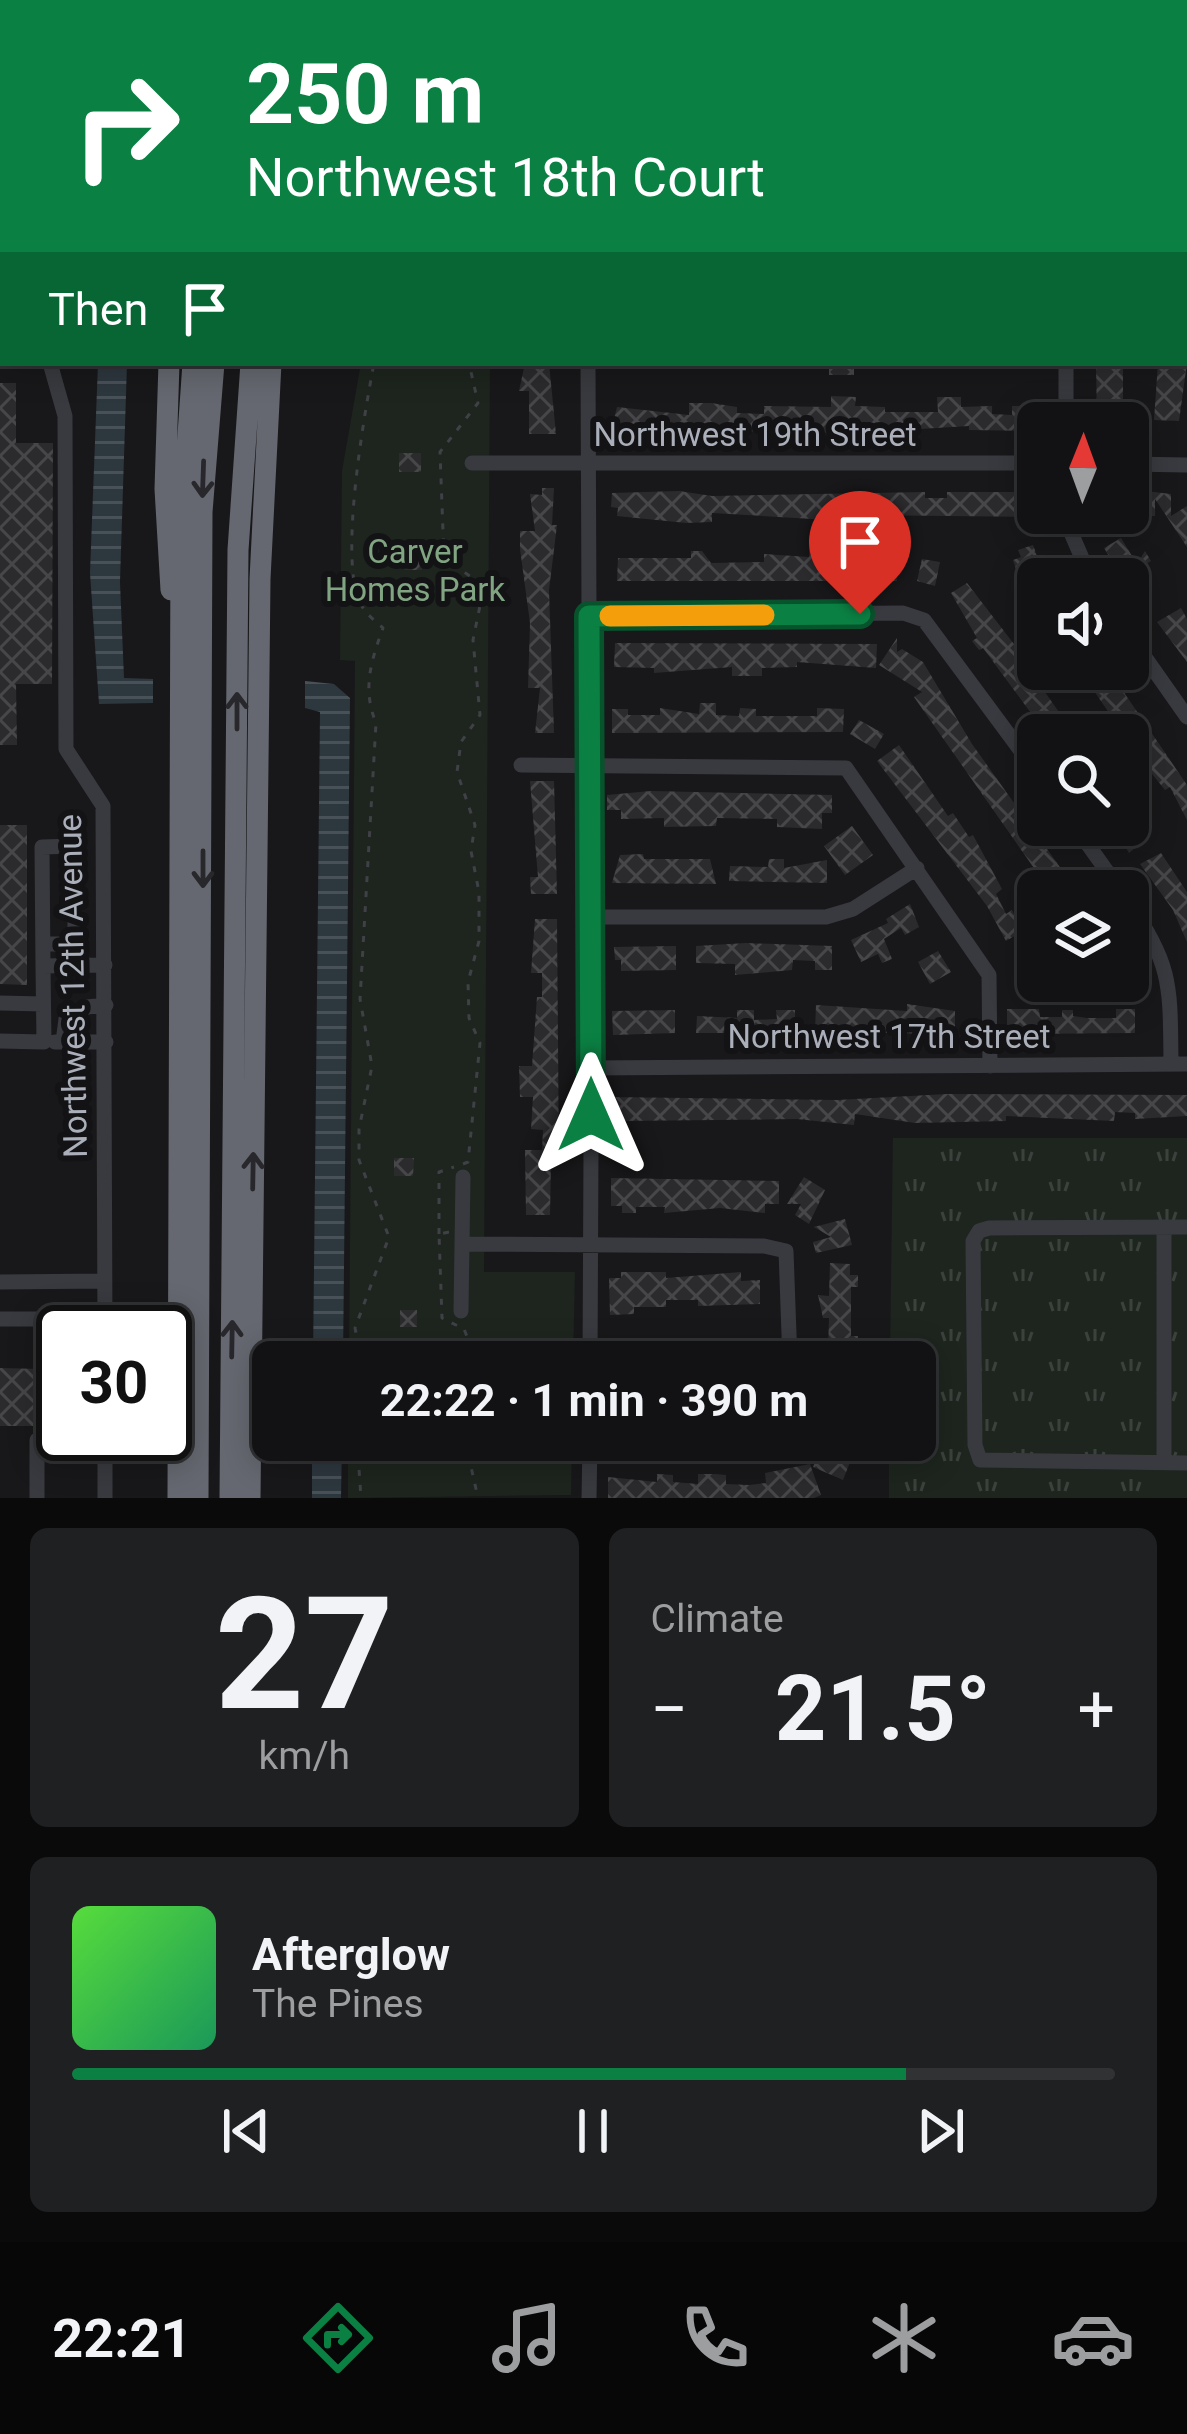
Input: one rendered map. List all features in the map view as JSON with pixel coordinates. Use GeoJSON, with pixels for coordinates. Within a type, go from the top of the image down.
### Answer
{"type":"FeatureCollection","features":[{"type":"Feature","properties":{"kind":"highway"},"geometry":{"type":"LineString","coordinates":[[169,366],[166,560],[182,656]]}},
{"type":"Feature","properties":{"kind":"highway"},"geometry":{"type":"LineString","coordinates":[[178,1498],[183,484],[193,366]]}},
{"type":"Feature","properties":{"kind":"highway"},"geometry":{"type":"LineString","coordinates":[[199,1498],[202,529],[214,366]]}},
{"type":"Feature","properties":{"kind":"highway"},"geometry":{"type":"LineString","coordinates":[[230,1498],[238,550],[251,366]]}},
{"type":"Feature","properties":{"kind":"highway"},"geometry":{"type":"LineString","coordinates":[[250,1498],[264,432],[271,366]]}},
{"type":"Feature","properties":{"kind":"highway"},"geometry":{"type":"LineString","coordinates":[[264,432],[279,366]]}},
{"type":"Feature","properties":{"kind":"street","name":"Northwest 12th Avenue"},"geometry":{"type":"LineString","coordinates":[[51,366],[65,416],[65,749],[103,806],[105,1305]]}},
{"type":"Feature","properties":{"kind":"street"},"geometry":{"type":"LineString","coordinates":[[588,366],[591,1115]]}},
{"type":"Feature","properties":{"kind":"street"},"geometry":{"type":"LineString","coordinates":[[1066,366],[1066,402]]}},
{"type":"Feature","properties":{"kind":"street","name":"Northwest 19th Street"},"geometry":{"type":"LineString","coordinates":[[472,463],[1017,463]]}},
{"type":"Feature","properties":{"kind":"street"},"geometry":{"type":"LineString","coordinates":[[1149,464],[1187,465]]}},
{"type":"Feature","properties":{"kind":"street"},"geometry":{"type":"LineString","coordinates":[[589,616],[903,614],[924,620],[1017,746]]}},
{"type":"Feature","properties":{"kind":"street"},"geometry":{"type":"LineString","coordinates":[[1149,663],[1187,717]]}},
{"type":"Feature","properties":{"kind":"street"},"geometry":{"type":"LineString","coordinates":[[521,764],[846,768],[988,975],[990,1066]]}},
{"type":"Feature","properties":{"kind":"street"},"geometry":{"type":"LineString","coordinates":[[43,944],[75,944],[74,846],[43,847],[43,944],[43,1004],[44,1042]]}},
{"type":"Feature","properties":{"kind":"street"},"geometry":{"type":"LineString","coordinates":[[591,917],[826,917],[854,908],[917,868]]}},
{"type":"Feature","properties":{"kind":"street"},"geometry":{"type":"LineString","coordinates":[[1149,934],[1169,980],[1179,1064]]}},
{"type":"Feature","properties":{"kind":"street"},"geometry":{"type":"LineString","coordinates":[[43,966],[105,965]]}},
{"type":"Feature","properties":{"kind":"street"},"geometry":{"type":"LineString","coordinates":[[0,1003],[43,1004]]}},
{"type":"Feature","properties":{"kind":"street"},"geometry":{"type":"LineString","coordinates":[[63,1042],[64,1026],[73,1013],[106,1005]]}},
{"type":"Feature","properties":{"kind":"street"},"geometry":{"type":"LineString","coordinates":[[0,1041],[106,1042]]}},
{"type":"Feature","properties":{"kind":"street","name":"Northwest 17th Street"},"geometry":{"type":"LineString","coordinates":[[591,1068],[1179,1064]]}},
{"type":"Feature","properties":{"kind":"street"},"geometry":{"type":"LineString","coordinates":[[590,1341],[591,1150]]}},
{"type":"Feature","properties":{"kind":"street"},"geometry":{"type":"LineString","coordinates":[[461,1311],[463,1177]]}},
{"type":"Feature","properties":{"kind":"street"},"geometry":{"type":"LineString","coordinates":[[1164,1227],[1164,1463]]}},
{"type":"Feature","properties":{"kind":"street"},"geometry":{"type":"LineString","coordinates":[[1187,1227],[979,1231],[973,1241],[975,1445],[980,1460],[1187,1462]]}},
{"type":"Feature","properties":{"kind":"street"},"geometry":{"type":"LineString","coordinates":[[462,1244],[764,1246],[786,1252],[789,1341]]}},
{"type":"Feature","properties":{"kind":"street"},"geometry":{"type":"LineString","coordinates":[[0,1282],[105,1281]]}},
{"type":"Feature","properties":{"kind":"street"},"geometry":{"type":"LineString","coordinates":[[0,1318],[36,1321]]}},
{"type":"Feature","properties":{"kind":"street"},"geometry":{"type":"LineString","coordinates":[[37,1461],[37,1498]]}},
{"type":"Feature","properties":{"kind":"street"},"geometry":{"type":"LineString","coordinates":[[105,1461],[105,1498]]}},
{"type":"Feature","properties":{"kind":"street"},"geometry":{"type":"LineString","coordinates":[[589,1498],[590,1461]]}},
{"type":"Feature","properties":{"kind":"path"},"geometry":{"type":"LineString","coordinates":[[358,1341],[355,1328],[389,1237],[358,1160],[372,1066],[360,999],[376,723],[369,706],[369,665],[383,628],[360,606],[352,566],[353,506],[374,366]]}},
{"type":"Feature","properties":{"kind":"path"},"geometry":{"type":"LineString","coordinates":[[440,1234],[439,1172],[468,1162],[480,1043],[469,1018],[468,982],[479,941],[479,892],[471,851],[475,825],[457,772],[461,742],[480,715],[473,640],[484,586],[444,558],[440,452],[478,403],[470,366]]}},
{"type":"Feature","properties":{"kind":"path"},"geometry":{"type":"LineString","coordinates":[[358,1461],[361,1498]]}},
{"type":"Feature","properties":{"kind":"path"},"geometry":{"type":"LineString","coordinates":[[470,1461],[478,1498]]}},
{"type":"Feature","properties":{"kind":"green space","name":"Carver Homes Park"},"geometry":{"type":"Polygon","coordinates":[[[360,366],[490,366],[484,1272],[575,1272],[573,1341],[349,1341],[355,661],[340,660],[342,471],[360,366]]]}},
{"type":"Feature","properties":{"kind":"green space"},"geometry":{"type":"Polygon","coordinates":[[[893,1138],[1187,1138],[1187,1498],[889,1498],[889,1461],[936,1461],[936,1341],[890,1341],[893,1138]]]}},
{"type":"Feature","properties":{"kind":"green space"},"geometry":{"type":"Polygon","coordinates":[[[348,1461],[572,1461],[571,1495],[348,1498],[348,1461]]]}},
{"type":"Feature","properties":{"kind":"shaded area"},"geometry":{"type":"Polygon","coordinates":[[[98,366],[127,366],[120,582],[124,678],[153,679],[153,703],[99,704],[90,573],[98,366]]]}},
{"type":"Feature","properties":{"kind":"shaded area"},"geometry":{"type":"Polygon","coordinates":[[[305,681],[334,684],[350,698],[343,1341],[313,1341],[320,712],[305,708],[305,681]]]}},
{"type":"Feature","properties":{"kind":"shaded area"},"geometry":{"type":"Polygon","coordinates":[[[312,1461],[342,1461],[341,1498],[312,1498],[312,1461]]]}},
{"type":"Feature","properties":{"kind":"building"},"geometry":{"type":"Polygon","coordinates":[[[524,366],[549,366],[556,434],[529,434],[529,391],[519,391],[524,366]]]}},
{"type":"Feature","properties":{"kind":"building"},"geometry":{"type":"Polygon","coordinates":[[[829,366],[854,366],[854,375],[829,375],[829,366]]]}},
{"type":"Feature","properties":{"kind":"building"},"geometry":{"type":"Polygon","coordinates":[[[1096,366],[1123,366],[1123,402],[1097,402],[1096,366]]]}},
{"type":"Feature","properties":{"kind":"building"},"geometry":{"type":"Polygon","coordinates":[[[1158,366],[1187,366],[1179,421],[1154,420],[1158,366]]]}},
{"type":"Feature","properties":{"kind":"building"},"geometry":{"type":"Polygon","coordinates":[[[0,383],[16,383],[16,443],[53,443],[52,684],[16,684],[17,745],[0,745],[0,383]]]}},
{"type":"Feature","properties":{"kind":"building"},"geometry":{"type":"Polygon","coordinates":[[[831,396],[856,397],[855,406],[885,407],[885,412],[938,412],[937,397],[961,397],[961,407],[992,406],[992,414],[1012,415],[1012,406],[1017,406],[1017,431],[969,430],[969,426],[854,433],[699,431],[699,424],[678,424],[678,431],[611,431],[617,407],[689,415],[689,403],[764,414],[764,406],[831,407],[831,396]]]}},
{"type":"Feature","properties":{"kind":"building"},"geometry":{"type":"Polygon","coordinates":[[[399,453],[421,453],[421,472],[399,472],[399,453]]]}},
{"type":"Feature","properties":{"kind":"building"},"geometry":{"type":"Polygon","coordinates":[[[542,488],[554,488],[552,525],[557,525],[549,590],[554,733],[535,733],[540,688],[528,688],[530,623],[520,549],[520,531],[535,531],[530,494],[542,495],[542,488]]]}},
{"type":"Feature","properties":{"kind":"building"},"geometry":{"type":"Polygon","coordinates":[[[1149,491],[1171,494],[1171,516],[1187,506],[1187,547],[1155,499],[1155,516],[1149,516],[1149,491]]]}},
{"type":"Feature","properties":{"kind":"building"},"geometry":{"type":"Polygon","coordinates":[[[925,492],[925,498],[947,498],[947,492],[1017,492],[1017,517],[855,515],[846,516],[846,521],[712,513],[712,522],[686,523],[617,516],[618,508],[611,507],[612,493],[925,492]]]}},
{"type":"Feature","properties":{"kind":"building"},"geometry":{"type":"Polygon","coordinates":[[[1121,538],[1133,558],[1110,558],[1104,548],[1121,538]]]}},
{"type":"Feature","properties":{"kind":"building"},"geometry":{"type":"Polygon","coordinates":[[[1033,545],[1038,558],[1018,558],[1018,550],[1033,545]]]}},
{"type":"Feature","properties":{"kind":"building"},"geometry":{"type":"Polygon","coordinates":[[[809,548],[823,548],[823,555],[854,554],[854,567],[896,564],[897,581],[617,581],[618,558],[691,558],[691,551],[702,551],[711,563],[764,562],[764,554],[809,557],[809,548]]]}},
{"type":"Feature","properties":{"kind":"building"},"geometry":{"type":"Polygon","coordinates":[[[405,553],[422,554],[422,570],[404,570],[405,553]]]}},
{"type":"Feature","properties":{"kind":"building"},"geometry":{"type":"Polygon","coordinates":[[[922,559],[940,562],[935,586],[917,581],[922,559]]]}},
{"type":"Feature","properties":{"kind":"building"},"geometry":{"type":"Polygon","coordinates":[[[967,583],[1017,648],[1017,690],[1044,690],[1060,714],[1032,714],[983,648],[979,650],[972,641],[977,638],[951,593],[967,583]]]}},
{"type":"Feature","properties":{"kind":"building"},"geometry":{"type":"Polygon","coordinates":[[[1181,608],[1187,619],[1187,662],[1157,622],[1181,608]]]}},
{"type":"Feature","properties":{"kind":"building"},"geometry":{"type":"Polygon","coordinates":[[[897,638],[897,652],[902,649],[923,662],[1017,807],[1017,844],[914,697],[922,692],[879,665],[897,638]]]}},
{"type":"Feature","properties":{"kind":"building"},"geometry":{"type":"Polygon","coordinates":[[[615,643],[877,644],[876,668],[797,662],[797,667],[762,668],[762,676],[732,676],[732,667],[654,673],[654,668],[614,667],[615,643]]]}},
{"type":"Feature","properties":{"kind":"building"},"geometry":{"type":"Polygon","coordinates":[[[1093,690],[1122,690],[1139,714],[1110,714],[1093,690]]]}},
{"type":"Feature","properties":{"kind":"building"},"geometry":{"type":"Polygon","coordinates":[[[700,703],[716,703],[716,715],[739,716],[740,708],[756,709],[756,716],[817,716],[817,708],[844,709],[843,732],[612,733],[612,709],[628,709],[628,715],[660,715],[660,708],[699,714],[700,703]]]}},
{"type":"Feature","properties":{"kind":"building"},"geometry":{"type":"Polygon","coordinates":[[[859,720],[884,734],[875,749],[850,734],[859,720]]]}},
{"type":"Feature","properties":{"kind":"building"},"geometry":{"type":"Polygon","coordinates":[[[1149,729],[1187,785],[1187,820],[1170,787],[1165,790],[1149,770],[1149,729]]]}},
{"type":"Feature","properties":{"kind":"building"},"geometry":{"type":"Polygon","coordinates":[[[899,745],[948,816],[953,813],[969,837],[973,835],[1002,889],[996,894],[1006,914],[1012,910],[1017,920],[1017,935],[1006,941],[987,906],[877,761],[899,745]]]}},
{"type":"Feature","properties":{"kind":"building"},"geometry":{"type":"Polygon","coordinates":[[[530,781],[554,781],[557,894],[531,894],[530,877],[538,877],[530,781]]]}},
{"type":"Feature","properties":{"kind":"building"},"geometry":{"type":"Polygon","coordinates":[[[651,791],[832,795],[832,813],[822,813],[822,829],[777,827],[777,819],[717,818],[716,826],[664,827],[664,818],[621,819],[621,810],[607,810],[607,795],[651,791]]]}},
{"type":"Feature","properties":{"kind":"building"},"geometry":{"type":"Polygon","coordinates":[[[0,825],[27,825],[27,985],[0,984],[0,825]]]}},
{"type":"Feature","properties":{"kind":"building"},"geometry":{"type":"Polygon","coordinates":[[[852,826],[873,855],[845,875],[824,846],[852,826]]]}},
{"type":"Feature","properties":{"kind":"building"},"geometry":{"type":"Polygon","coordinates":[[[1018,846],[1045,846],[1062,870],[1035,870],[1018,846]]]}},
{"type":"Feature","properties":{"kind":"building"},"geometry":{"type":"Polygon","coordinates":[[[1161,853],[1187,892],[1187,942],[1149,870],[1140,864],[1161,853]]]}},
{"type":"Feature","properties":{"kind":"building"},"geometry":{"type":"Polygon","coordinates":[[[643,854],[644,859],[710,859],[716,884],[612,883],[620,855],[643,854]]]}},
{"type":"Feature","properties":{"kind":"building"},"geometry":{"type":"Polygon","coordinates":[[[769,859],[784,859],[784,868],[827,860],[827,883],[729,881],[730,866],[768,867],[769,859]]]}},
{"type":"Feature","properties":{"kind":"building"},"geometry":{"type":"Polygon","coordinates":[[[910,904],[919,927],[905,935],[901,928],[884,939],[892,959],[882,963],[878,954],[861,962],[851,940],[888,923],[886,919],[910,904]]]}},
{"type":"Feature","properties":{"kind":"building"},"geometry":{"type":"Polygon","coordinates":[[[535,919],[557,919],[559,1164],[551,1164],[550,1215],[526,1215],[525,1150],[542,1150],[543,1130],[531,1129],[533,1097],[520,1097],[519,1066],[532,1066],[537,997],[542,997],[542,973],[531,973],[535,919]]]}},
{"type":"Feature","properties":{"kind":"building"},"geometry":{"type":"Polygon","coordinates":[[[676,946],[676,970],[621,971],[621,960],[615,960],[614,947],[676,946]]]}},
{"type":"Feature","properties":{"kind":"building"},"geometry":{"type":"Polygon","coordinates":[[[696,946],[832,946],[832,970],[815,970],[815,961],[793,960],[792,970],[735,975],[735,964],[696,963],[696,946]]]}},
{"type":"Feature","properties":{"kind":"building"},"geometry":{"type":"Polygon","coordinates":[[[938,951],[951,972],[930,984],[918,962],[938,951]]]}},
{"type":"Feature","properties":{"kind":"building"},"geometry":{"type":"Polygon","coordinates":[[[907,1004],[955,1011],[955,1034],[815,1032],[816,1005],[907,1011],[907,1004]]]}},
{"type":"Feature","properties":{"kind":"building"},"geometry":{"type":"Polygon","coordinates":[[[1007,1009],[1039,1009],[1040,1017],[1062,1017],[1062,1010],[1073,1010],[1073,1016],[1116,1018],[1116,1009],[1135,1009],[1135,1033],[1007,1034],[1007,1009]]]}},
{"type":"Feature","properties":{"kind":"building"},"geometry":{"type":"Polygon","coordinates":[[[675,1010],[675,1033],[613,1035],[612,1011],[675,1010]]]}},
{"type":"Feature","properties":{"kind":"building"},"geometry":{"type":"Polygon","coordinates":[[[737,1010],[754,1010],[754,1020],[777,1019],[776,1010],[795,1010],[795,1033],[696,1033],[697,1016],[737,1018],[737,1010]]]}},
{"type":"Feature","properties":{"kind":"building"},"geometry":{"type":"Polygon","coordinates":[[[947,1094],[1187,1095],[1187,1116],[1135,1119],[1135,1113],[1115,1112],[1114,1121],[1006,1116],[1006,1121],[915,1123],[855,1114],[854,1125],[797,1119],[622,1121],[622,1113],[609,1112],[609,1097],[837,1100],[947,1094]]]}},
{"type":"Feature","properties":{"kind":"building"},"geometry":{"type":"Polygon","coordinates":[[[394,1158],[414,1158],[413,1176],[394,1176],[394,1158]]]}},
{"type":"Feature","properties":{"kind":"building"},"geometry":{"type":"Polygon","coordinates":[[[804,1177],[825,1190],[809,1224],[795,1215],[801,1204],[787,1204],[804,1177]]]}},
{"type":"Feature","properties":{"kind":"building"},"geometry":{"type":"Polygon","coordinates":[[[611,1178],[779,1181],[779,1204],[765,1204],[765,1213],[720,1208],[664,1213],[665,1207],[636,1207],[636,1213],[622,1213],[622,1206],[611,1206],[611,1178]]]}},
{"type":"Feature","properties":{"kind":"building"},"geometry":{"type":"Polygon","coordinates":[[[845,1219],[852,1245],[816,1253],[813,1242],[831,1237],[814,1227],[845,1219]]]}},
{"type":"Feature","properties":{"kind":"building"},"geometry":{"type":"Polygon","coordinates":[[[830,1263],[850,1264],[850,1275],[858,1275],[858,1287],[851,1287],[851,1336],[858,1336],[858,1341],[828,1341],[829,1318],[823,1318],[818,1295],[829,1296],[830,1263]]]}},
{"type":"Feature","properties":{"kind":"building"},"geometry":{"type":"Polygon","coordinates":[[[621,1272],[666,1272],[666,1278],[741,1272],[741,1281],[760,1280],[760,1304],[698,1306],[698,1300],[666,1300],[666,1307],[634,1307],[634,1314],[610,1315],[609,1278],[621,1278],[621,1272]]]}},
{"type":"Feature","properties":{"kind":"building"},"geometry":{"type":"Polygon","coordinates":[[[400,1310],[417,1310],[417,1327],[400,1327],[400,1310]]]}},
{"type":"Feature","properties":{"kind":"building"},"geometry":{"type":"Polygon","coordinates":[[[0,1368],[36,1369],[36,1426],[0,1426],[0,1368]]]}},
{"type":"Feature","properties":{"kind":"building"},"geometry":{"type":"Polygon","coordinates":[[[815,1461],[850,1461],[843,1480],[813,1467],[815,1461]]]}},
{"type":"Feature","properties":{"kind":"building"},"geometry":{"type":"Polygon","coordinates":[[[810,1464],[821,1495],[814,1498],[608,1498],[608,1477],[657,1482],[657,1474],[673,1475],[673,1482],[698,1484],[698,1474],[715,1474],[726,1475],[726,1484],[749,1485],[766,1483],[765,1473],[810,1464]]]}},
{"type":"Feature","properties":{"kind":"slow traffic"},"geometry":{"type":"LineString","coordinates":[[610,616],[764,615]]}},
{"type":"Feature","properties":{"kind":"route"},"geometry":{"type":"LineString","coordinates":[[591,1115],[589,616],[860,614]]}}]}
